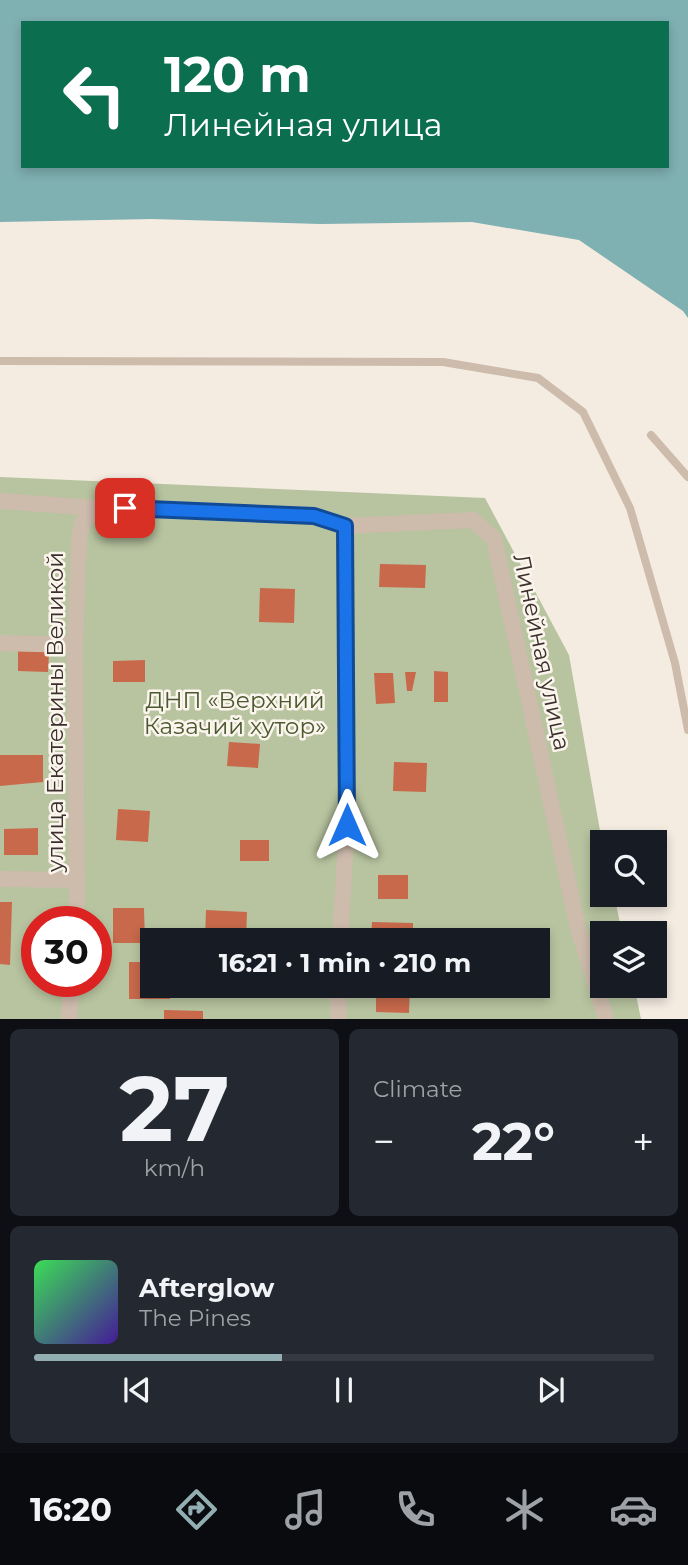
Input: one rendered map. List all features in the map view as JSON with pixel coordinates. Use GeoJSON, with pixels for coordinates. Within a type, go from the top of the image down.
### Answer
{"type":"FeatureCollection","features":[{"type":"Feature","properties":{"kind":"street","name":"Линейная улица"},"geometry":{"type":"LineString","coordinates":[[0,501],[96,508],[314,516],[345,526],[473,520],[494,539],[578,928],[606,1019]]}},
{"type":"Feature","properties":{"kind":"street","name":"улица Екатерины Великой"},"geometry":{"type":"LineString","coordinates":[[77,906],[75,645],[79,540],[82,523],[96,508]]}},
{"type":"Feature","properties":{"kind":"street"},"geometry":{"type":"LineString","coordinates":[[341,928],[347,825],[345,526]]}},
{"type":"Feature","properties":{"kind":"street"},"geometry":{"type":"LineString","coordinates":[[0,643],[75,645]]}},
{"type":"Feature","properties":{"kind":"street"},"geometry":{"type":"LineString","coordinates":[[0,879],[76,880]]}},
{"type":"Feature","properties":{"kind":"street"},"geometry":{"type":"LineString","coordinates":[[69,1019],[71,997]]}},
{"type":"Feature","properties":{"kind":"street"},"geometry":{"type":"LineString","coordinates":[[338,998],[338,1019]]}},
{"type":"Feature","properties":{"kind":"lane"},"geometry":{"type":"LineString","coordinates":[[0,361],[443,362],[538,378],[583,412],[630,508],[675,663],[688,730]]}},
{"type":"Feature","properties":{"kind":"lane"},"geometry":{"type":"LineString","coordinates":[[651,435],[688,477]]}},
{"type":"Feature","properties":{"kind":"green space","name":"ДНП «Верхний Казачий хутор»"},"geometry":{"type":"Polygon","coordinates":[[[0,477],[485,498],[569,655],[600,830],[590,830],[590,907],[617,907],[620,921],[590,921],[590,998],[637,998],[641,1019],[0,1019],[0,477]]]}},
{"type":"Feature","properties":{"kind":"water"},"geometry":{"type":"Polygon","coordinates":[[[0,0],[688,0],[688,318],[683,311],[579,240],[472,222],[320,224],[152,219],[0,222],[0,0]]]}},
{"type":"Feature","properties":{"kind":"building"},"geometry":{"type":"Polygon","coordinates":[[[380,564],[426,565],[425,588],[379,587],[380,564]]]}},
{"type":"Feature","properties":{"kind":"building"},"geometry":{"type":"Polygon","coordinates":[[[260,588],[295,589],[294,623],[259,622],[260,588]]]}},
{"type":"Feature","properties":{"kind":"building"},"geometry":{"type":"Polygon","coordinates":[[[18,651],[49,652],[48,672],[18,671],[18,651]]]}},
{"type":"Feature","properties":{"kind":"building"},"geometry":{"type":"Polygon","coordinates":[[[145,660],[145,682],[113,682],[113,661],[145,660]]]}},
{"type":"Feature","properties":{"kind":"building"},"geometry":{"type":"Polygon","coordinates":[[[434,671],[448,672],[448,702],[434,702],[434,671]]]}},
{"type":"Feature","properties":{"kind":"building"},"geometry":{"type":"Polygon","coordinates":[[[405,672],[416,672],[412,691],[407,691],[405,672]]]}},
{"type":"Feature","properties":{"kind":"building"},"geometry":{"type":"Polygon","coordinates":[[[374,673],[393,673],[395,703],[376,704],[374,673]]]}},
{"type":"Feature","properties":{"kind":"building"},"geometry":{"type":"Polygon","coordinates":[[[229,742],[260,744],[258,768],[227,766],[229,742]]]}},
{"type":"Feature","properties":{"kind":"building"},"geometry":{"type":"Polygon","coordinates":[[[0,755],[43,755],[43,782],[0,786],[0,755]]]}},
{"type":"Feature","properties":{"kind":"building"},"geometry":{"type":"Polygon","coordinates":[[[394,762],[427,763],[426,792],[393,791],[394,762]]]}},
{"type":"Feature","properties":{"kind":"building"},"geometry":{"type":"Polygon","coordinates":[[[118,809],[150,811],[148,842],[116,840],[118,809]]]}},
{"type":"Feature","properties":{"kind":"building"},"geometry":{"type":"Polygon","coordinates":[[[38,828],[38,855],[4,855],[4,829],[38,828]]]}},
{"type":"Feature","properties":{"kind":"building"},"geometry":{"type":"Polygon","coordinates":[[[240,840],[269,840],[269,861],[240,861],[240,840]]]}},
{"type":"Feature","properties":{"kind":"building"},"geometry":{"type":"Polygon","coordinates":[[[378,875],[408,875],[408,899],[378,899],[378,875]]]}},
{"type":"Feature","properties":{"kind":"building"},"geometry":{"type":"Polygon","coordinates":[[[0,902],[12,902],[10,965],[0,964],[0,902]]]}},
{"type":"Feature","properties":{"kind":"building"},"geometry":{"type":"Polygon","coordinates":[[[113,908],[144,908],[145,928],[140,928],[140,943],[113,943],[113,908]]]}},
{"type":"Feature","properties":{"kind":"building"},"geometry":{"type":"Polygon","coordinates":[[[206,910],[247,912],[246,928],[205,928],[206,910]]]}},
{"type":"Feature","properties":{"kind":"building"},"geometry":{"type":"Polygon","coordinates":[[[372,922],[413,923],[413,928],[372,928],[372,922]]]}},
{"type":"Feature","properties":{"kind":"building"},"geometry":{"type":"Polygon","coordinates":[[[129,962],[140,962],[140,998],[170,998],[170,999],[129,999],[129,962]]]}},
{"type":"Feature","properties":{"kind":"building"},"geometry":{"type":"Polygon","coordinates":[[[376,998],[410,998],[409,1013],[376,1012],[376,998]]]}},
{"type":"Feature","properties":{"kind":"building"},"geometry":{"type":"Polygon","coordinates":[[[164,1010],[203,1011],[203,1019],[164,1019],[164,1010]]]}},
{"type":"Feature","properties":{"kind":"route"},"geometry":{"type":"LineString","coordinates":[[125,508],[314,516],[345,526],[347,825]]}}]}
